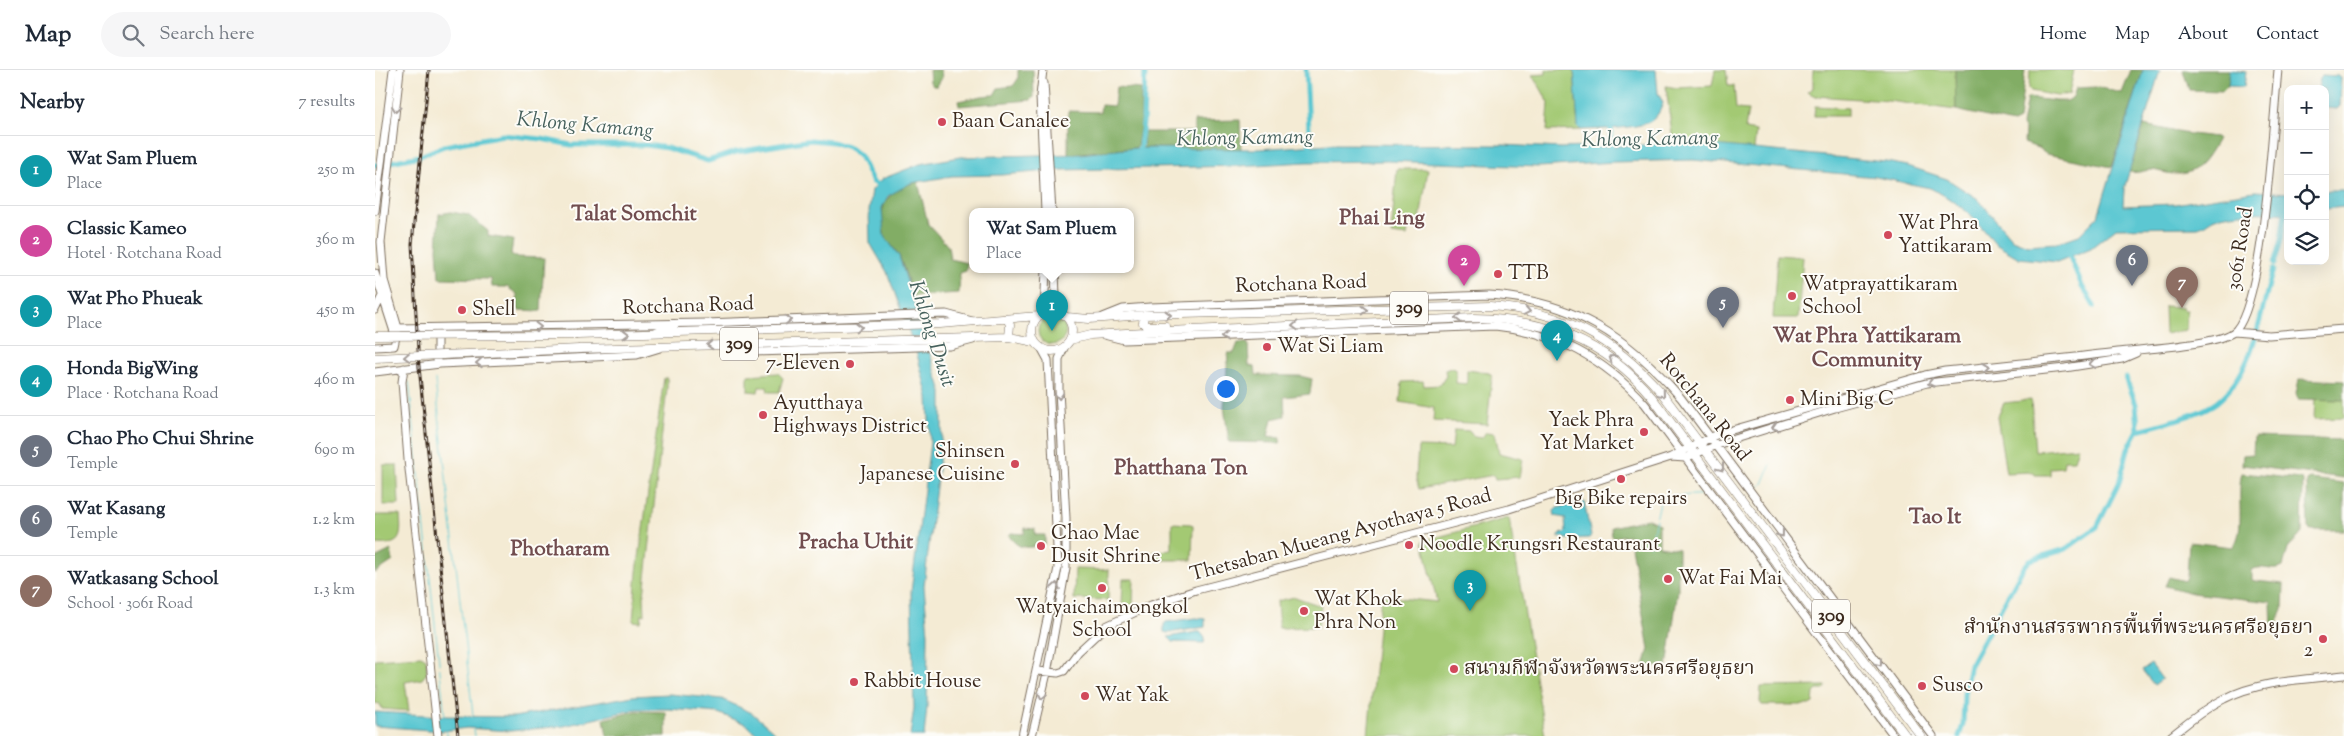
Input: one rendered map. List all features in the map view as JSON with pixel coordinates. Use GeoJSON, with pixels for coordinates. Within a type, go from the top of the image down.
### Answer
{"type":"FeatureCollection","features":[{"type":"Feature","properties":{"kind":"main road"},"geometry":{"type":"LineString","coordinates":[[375,211],[393,70]]}},
{"type":"Feature","properties":{"kind":"main road"},"geometry":{"type":"LineString","coordinates":[[375,347],[394,346],[398,328],[384,280],[381,257],[386,187],[401,70]]}},
{"type":"Feature","properties":{"kind":"main road"},"geometry":{"type":"LineString","coordinates":[[1043,70],[1047,96],[1045,208]]}},
{"type":"Feature","properties":{"kind":"main road","name":"3061 Road"},"geometry":{"type":"LineString","coordinates":[[2234,332],[2246,314],[2263,222],[2278,70]]}},
{"type":"Feature","properties":{"kind":"main road"},"geometry":{"type":"LineString","coordinates":[[1047,185],[1051,208]]}},
{"type":"Feature","properties":{"kind":"main road"},"geometry":{"type":"LineString","coordinates":[[377,196],[385,197]]}},
{"type":"Feature","properties":{"kind":"main road"},"geometry":{"type":"LineString","coordinates":[[375,273],[397,338]]}},
{"type":"Feature","properties":{"kind":"main road"},"geometry":{"type":"LineString","coordinates":[[1022,736],[1058,568],[1048,360],[1042,349],[1035,342],[1032,328],[1041,314],[1046,273]]}},
{"type":"Feature","properties":{"kind":"main road"},"geometry":{"type":"LineString","coordinates":[[1033,736],[1047,673],[1066,568],[1066,518],[1059,359],[1070,340],[1071,326],[1067,318],[1059,312],[1055,273]]}},
{"type":"Feature","properties":{"kind":"main road","name":"Rotchana Road"},"geometry":{"type":"LineString","coordinates":[[1099,319],[1123,309],[1150,307],[1480,295],[1520,298],[1587,320],[1627,344],[1660,374],[1711,438],[1933,736]]}},
{"type":"Feature","properties":{"kind":"main road"},"geometry":{"type":"LineString","coordinates":[[382,296],[375,312],[389,316]]}},
{"type":"Feature","properties":{"kind":"main road","name":"Rotchana Road"},"geometry":{"type":"LineString","coordinates":[[1067,318],[1099,319],[1144,315],[1490,306],[1525,310],[1567,321],[1602,339],[1641,370],[1701,442],[1921,736]]}},
{"type":"Feature","properties":{"kind":"main road"},"geometry":{"type":"LineString","coordinates":[[1346,310],[1346,324]]}},
{"type":"Feature","properties":{"kind":"main road"},"geometry":{"type":"LineString","coordinates":[[1041,314],[1059,312]]}},
{"type":"Feature","properties":{"kind":"main road","name":"Rotchana Road"},"geometry":{"type":"LineString","coordinates":[[398,328],[437,329],[676,324],[947,314],[977,322]]}},
{"type":"Feature","properties":{"kind":"main road","name":"Rotchana Road"},"geometry":{"type":"LineString","coordinates":[[375,336],[650,334],[896,326],[1008,320],[1041,314]]}},
{"type":"Feature","properties":{"kind":"main road"},"geometry":{"type":"LineString","coordinates":[[1144,315],[1143,322],[1146,326],[1193,326],[1213,330]]}},
{"type":"Feature","properties":{"kind":"main road","name":"Rotchana Road"},"geometry":{"type":"LineString","coordinates":[[1103,335],[1124,340],[1256,332],[1346,324],[1497,318],[1538,324],[1557,330],[1595,347],[1629,372],[1651,396],[1906,736]]}},
{"type":"Feature","properties":{"kind":"main road"},"geometry":{"type":"LineString","coordinates":[[1008,320],[1011,333],[1009,337]]}},
{"type":"Feature","properties":{"kind":"main road"},"geometry":{"type":"LineString","coordinates":[[650,334],[676,324]]}},
{"type":"Feature","properties":{"kind":"main road","name":"Rotchana Road"},"geometry":{"type":"LineString","coordinates":[[1070,340],[1090,335],[1213,330],[1256,332],[1470,326],[1508,328],[1538,333],[1581,350],[1618,377],[1645,404],[1679,452],[1894,736]]}},
{"type":"Feature","properties":{"kind":"main road"},"geometry":{"type":"LineString","coordinates":[[437,329],[437,361],[440,364]]}},
{"type":"Feature","properties":{"kind":"main road"},"geometry":{"type":"LineString","coordinates":[[2139,351],[2219,338],[2234,332],[2269,334],[2344,329]]}},
{"type":"Feature","properties":{"kind":"main road","name":"Rotchana Road"},"geometry":{"type":"LineString","coordinates":[[375,358],[727,345],[941,343],[978,338],[1009,337],[1035,342]]}},
{"type":"Feature","properties":{"kind":"main road","name":"Rotchana Road"},"geometry":{"type":"LineString","coordinates":[[375,372],[440,364],[637,356],[666,347]]}},
{"type":"Feature","properties":{"kind":"main road"},"geometry":{"type":"LineString","coordinates":[[1042,349],[1053,352],[1064,348]]}},
{"type":"Feature","properties":{"kind":"main road","name":"Thetsaban Mueang Ayothaya 5 Road"},"geometry":{"type":"LineString","coordinates":[[1047,673],[1064,671],[1077,652],[1098,632],[1116,621],[1151,605],[1196,590],[1509,509],[1671,457],[1711,438],[1925,375],[1945,371],[2139,351]]}},
{"type":"Feature","properties":{"kind":"main road","name":"Thetsaban Mueang Ayothaya 5 Road"},"geometry":{"type":"LineString","coordinates":[[1671,457],[1685,458],[1716,446],[1835,408],[1927,383],[2065,368],[2122,359],[2139,351]]}},
{"type":"Feature","properties":{"kind":"main road"},"geometry":{"type":"LineString","coordinates":[[401,369],[437,734]]}},
{"type":"Feature","properties":{"kind":"main road"},"geometry":{"type":"LineString","coordinates":[[1811,589],[1819,584]]}},
{"type":"Feature","properties":{"kind":"main road"},"geometry":{"type":"LineString","coordinates":[[1793,602],[1801,596]]}},
{"type":"Feature","properties":{"kind":"main road"},"geometry":{"type":"LineString","coordinates":[[1037,671],[1047,673]]}},
{"type":"Feature","properties":{"kind":"main road"},"geometry":{"type":"LineString","coordinates":[[2171,736],[2201,713],[2236,693],[2269,685],[2344,675]]}},
{"type":"Feature","properties":{"kind":"green space"},"geometry":{"type":"Polygon","coordinates":[[[929,70],[941,70],[942,78],[937,86],[933,86],[930,82],[929,70]]]}},
{"type":"Feature","properties":{"kind":"green space"},"geometry":{"type":"Polygon","coordinates":[[[1018,70],[1033,70],[1034,97],[1031,100],[959,106],[958,101],[994,95],[998,88],[1013,86],[1018,79],[1018,70]]]}},
{"type":"Feature","properties":{"kind":"green space"},"geometry":{"type":"Polygon","coordinates":[[[1546,70],[1574,70],[1578,127],[1581,130],[1547,131],[1549,103],[1533,75],[1546,74],[1546,70]]]}},
{"type":"Feature","properties":{"kind":"green space"},"geometry":{"type":"Polygon","coordinates":[[[1715,70],[1726,70],[1728,86],[1734,86],[1736,109],[1748,110],[1745,129],[1756,131],[1754,149],[1673,143],[1666,86],[1677,88],[1712,86],[1715,70]]]}},
{"type":"Feature","properties":{"kind":"green space"},"geometry":{"type":"Polygon","coordinates":[[[1813,70],[1955,70],[1956,110],[1889,101],[1815,96],[1807,92],[1813,88],[1813,70]]]}},
{"type":"Feature","properties":{"kind":"green space"},"geometry":{"type":"Polygon","coordinates":[[[1955,70],[2025,70],[2019,120],[2013,123],[1956,110],[1955,70]]]}},
{"type":"Feature","properties":{"kind":"green space"},"geometry":{"type":"Polygon","coordinates":[[[2030,70],[2074,70],[2069,94],[2057,96],[2031,91],[2029,89],[2030,70]]]}},
{"type":"Feature","properties":{"kind":"green space"},"geometry":{"type":"Polygon","coordinates":[[[2131,70],[2143,70],[2112,167],[2046,154],[2038,148],[2024,143],[2025,130],[2022,125],[2027,98],[2066,101],[2073,97],[2076,88],[2096,87],[2122,93],[2131,70]]]}},
{"type":"Feature","properties":{"kind":"green space"},"geometry":{"type":"Polygon","coordinates":[[[2183,70],[2230,70],[2228,86],[2223,91],[2189,90],[2183,70]]]}},
{"type":"Feature","properties":{"kind":"green space"},"geometry":{"type":"Polygon","coordinates":[[[1116,87],[1141,89],[1141,123],[1137,146],[1135,148],[1068,154],[1068,111],[1100,112],[1101,105],[1114,106],[1116,87]]]}},
{"type":"Feature","properties":{"kind":"green space"},"geometry":{"type":"Polygon","coordinates":[[[1815,106],[1848,108],[1848,116],[1814,116],[1815,106]]]}},
{"type":"Feature","properties":{"kind":"green space"},"geometry":{"type":"Polygon","coordinates":[[[1240,120],[1241,149],[1143,148],[1144,132],[1194,132],[1194,121],[1240,120]]]}},
{"type":"Feature","properties":{"kind":"green space"},"geometry":{"type":"Polygon","coordinates":[[[2144,125],[2182,133],[2216,137],[2218,139],[2201,164],[2183,174],[2170,174],[2152,170],[2135,173],[2129,172],[2144,125]]]}},
{"type":"Feature","properties":{"kind":"green space"},"geometry":{"type":"Polygon","coordinates":[[[1397,169],[1428,169],[1420,220],[1410,219],[1407,236],[1391,234],[1397,169]]]}},
{"type":"Feature","properties":{"kind":"green space"},"geometry":{"type":"Polygon","coordinates":[[[918,182],[928,224],[948,246],[950,259],[967,263],[966,271],[960,273],[959,293],[913,296],[899,256],[884,234],[882,214],[888,199],[900,188],[918,182]]]}},
{"type":"Feature","properties":{"kind":"green space"},"geometry":{"type":"Polygon","coordinates":[[[451,212],[468,215],[488,231],[488,236],[513,240],[511,254],[516,257],[544,258],[541,311],[518,310],[517,294],[507,287],[492,287],[491,279],[439,278],[437,249],[439,214],[451,212]]]}},
{"type":"Feature","properties":{"kind":"green space"},"geometry":{"type":"Polygon","coordinates":[[[1777,255],[1803,257],[1798,318],[1773,318],[1777,255]]]}},
{"type":"Feature","properties":{"kind":"green space"},"geometry":{"type":"Polygon","coordinates":[[[2164,306],[2183,307],[2183,310],[2187,310],[2186,330],[2165,334],[2164,306]]]}},
{"type":"Feature","properties":{"kind":"green space"},"geometry":{"type":"Polygon","coordinates":[[[1052,317],[1062,321],[1066,331],[1062,341],[1052,345],[1042,341],[1038,331],[1042,321],[1052,317]]]}},
{"type":"Feature","properties":{"kind":"green space"},"geometry":{"type":"Polygon","coordinates":[[[1238,343],[1248,343],[1249,366],[1255,367],[1256,375],[1300,376],[1312,379],[1310,394],[1284,397],[1285,416],[1272,419],[1268,436],[1281,438],[1280,443],[1229,442],[1224,407],[1228,353],[1234,353],[1238,343]]]}},
{"type":"Feature","properties":{"kind":"green space"},"geometry":{"type":"Polygon","coordinates":[[[1456,369],[1456,383],[1467,384],[1467,370],[1489,373],[1492,377],[1487,424],[1433,421],[1434,408],[1400,402],[1402,382],[1423,381],[1424,386],[1440,385],[1446,376],[1445,370],[1456,369]]]}},
{"type":"Feature","properties":{"kind":"green space"},"geometry":{"type":"Polygon","coordinates":[[[778,373],[783,378],[779,392],[768,392],[767,387],[759,387],[758,392],[748,391],[748,375],[778,373]]]}},
{"type":"Feature","properties":{"kind":"green space"},"geometry":{"type":"Polygon","coordinates":[[[664,378],[667,378],[667,388],[644,596],[645,615],[642,614],[641,622],[633,621],[637,572],[664,378]]]}},
{"type":"Feature","properties":{"kind":"green space"},"geometry":{"type":"Polygon","coordinates":[[[2299,379],[2344,381],[2344,400],[2298,399],[2296,394],[2299,379]]]}},
{"type":"Feature","properties":{"kind":"green space"},"geometry":{"type":"Polygon","coordinates":[[[2315,399],[2344,400],[2344,418],[2314,419],[2315,399]]]}},
{"type":"Feature","properties":{"kind":"green space"},"geometry":{"type":"Polygon","coordinates":[[[2031,400],[2035,451],[2078,447],[2074,460],[2064,460],[2063,467],[2050,468],[2050,475],[2035,475],[2034,472],[2006,473],[1997,417],[2004,403],[2031,400]]]}},
{"type":"Feature","properties":{"kind":"green space"},"geometry":{"type":"Polygon","coordinates":[[[1454,430],[1470,431],[1474,437],[1482,438],[1486,432],[1495,433],[1499,453],[1523,459],[1520,477],[1495,479],[1494,475],[1419,489],[1416,478],[1418,447],[1452,448],[1454,430]]]}},
{"type":"Feature","properties":{"kind":"green space"},"geometry":{"type":"Polygon","coordinates":[[[2254,437],[2344,440],[2344,478],[2242,465],[2243,455],[2253,454],[2254,437]]]}},
{"type":"Feature","properties":{"kind":"green space"},"geometry":{"type":"Polygon","coordinates":[[[383,465],[397,465],[399,505],[383,505],[383,465]]]}},
{"type":"Feature","properties":{"kind":"green space"},"geometry":{"type":"Polygon","coordinates":[[[2242,473],[2300,479],[2303,481],[2302,533],[2288,549],[2283,567],[2279,569],[2256,568],[2252,570],[2252,580],[2284,584],[2283,610],[2274,631],[2272,631],[2271,602],[2192,593],[2165,586],[2169,577],[2185,581],[2187,577],[2189,542],[2233,547],[2239,532],[2240,481],[2242,473]]]}},
{"type":"Feature","properties":{"kind":"green space"},"geometry":{"type":"Polygon","coordinates":[[[2310,479],[2344,483],[2344,530],[2311,530],[2308,528],[2307,481],[2310,479]]]}},
{"type":"Feature","properties":{"kind":"green space"},"geometry":{"type":"Polygon","coordinates":[[[375,515],[400,515],[401,530],[395,542],[375,544],[375,515]]]}},
{"type":"Feature","properties":{"kind":"green space","name":"สนามกีฬาจังหวัดพระนครศรีอยุธยา"},"geometry":{"type":"Polygon","coordinates":[[[1509,518],[1545,736],[1368,736],[1381,596],[1437,602],[1423,541],[1509,518]]]}},
{"type":"Feature","properties":{"kind":"green space"},"geometry":{"type":"Polygon","coordinates":[[[1648,519],[1659,524],[1659,546],[1678,549],[1678,590],[1667,667],[1644,666],[1649,649],[1629,535],[1612,537],[1611,527],[1648,519]]]}},
{"type":"Feature","properties":{"kind":"green space"},"geometry":{"type":"Polygon","coordinates":[[[1172,523],[1191,524],[1193,526],[1192,560],[1154,560],[1153,552],[1172,550],[1172,523]]]}},
{"type":"Feature","properties":{"kind":"green space"},"geometry":{"type":"Polygon","coordinates":[[[1025,528],[1035,529],[1035,535],[1045,535],[1045,544],[1022,547],[1009,536],[1011,533],[1024,534],[1025,528]]]}},
{"type":"Feature","properties":{"kind":"green space"},"geometry":{"type":"Polygon","coordinates":[[[391,550],[393,561],[375,573],[375,558],[391,550]]]}},
{"type":"Feature","properties":{"kind":"green space"},"geometry":{"type":"Polygon","coordinates":[[[1075,569],[1109,570],[1108,600],[1074,599],[1075,569]]]}},
{"type":"Feature","properties":{"kind":"green space"},"geometry":{"type":"Polygon","coordinates":[[[1123,579],[1134,579],[1133,605],[1122,605],[1123,579]]]}},
{"type":"Feature","properties":{"kind":"green space"},"geometry":{"type":"Polygon","coordinates":[[[1295,597],[1321,606],[1318,627],[1279,628],[1277,601],[1295,597]]]}},
{"type":"Feature","properties":{"kind":"green space"},"geometry":{"type":"Polygon","coordinates":[[[421,656],[426,659],[427,673],[422,679],[405,682],[409,711],[382,709],[380,704],[375,703],[375,659],[421,656]]]}},
{"type":"Feature","properties":{"kind":"green space"},"geometry":{"type":"Polygon","coordinates":[[[1826,686],[1824,690],[1817,690],[1814,693],[1813,703],[1809,705],[1762,705],[1760,702],[1761,687],[1826,686]]]}},
{"type":"Feature","properties":{"kind":"green space"},"geometry":{"type":"Polygon","coordinates":[[[636,711],[666,712],[666,736],[607,736],[604,719],[636,711]]]}},
{"type":"Feature","properties":{"kind":"water"},"geometry":{"type":"Polygon","coordinates":[[[1574,70],[1656,70],[1658,93],[1663,103],[1661,109],[1654,118],[1643,124],[1581,130],[1578,127],[1574,70]]]}},
{"type":"Feature","properties":{"kind":"water"},"geometry":{"type":"Polygon","coordinates":[[[2143,70],[2160,70],[2124,189],[2123,206],[2175,204],[2255,191],[2284,193],[2284,214],[2223,215],[2198,227],[2116,228],[2091,248],[2057,262],[2019,258],[1997,245],[1970,214],[1949,198],[1930,188],[1876,177],[1693,160],[1614,162],[1539,167],[1388,161],[1306,162],[1239,166],[1061,170],[1001,175],[952,176],[911,183],[888,196],[882,208],[884,235],[899,256],[942,392],[942,437],[924,586],[928,634],[927,707],[924,736],[910,736],[914,708],[911,592],[930,443],[928,397],[917,354],[887,272],[870,243],[869,211],[872,190],[882,179],[920,164],[960,157],[1080,154],[1135,148],[1259,149],[1329,144],[1503,145],[1560,148],[1694,143],[1886,162],[1908,166],[1947,179],[1978,199],[2012,239],[2028,245],[2056,243],[2079,235],[2098,216],[2143,70]]]}},
{"type":"Feature","properties":{"kind":"water"},"geometry":{"type":"Polygon","coordinates":[[[2230,70],[2246,72],[2244,87],[2228,86],[2230,70]]]}},
{"type":"Feature","properties":{"kind":"water"},"geometry":{"type":"Polygon","coordinates":[[[2321,75],[2338,76],[2341,78],[2340,106],[2337,109],[2329,108],[2329,85],[2319,85],[2321,75]]]}},
{"type":"Feature","properties":{"kind":"water"},"geometry":{"type":"Polygon","coordinates":[[[2329,191],[2344,191],[2344,207],[2329,209],[2329,191]]]}},
{"type":"Feature","properties":{"kind":"water"},"geometry":{"type":"Polygon","coordinates":[[[1584,502],[1591,536],[1589,538],[1566,539],[1559,537],[1560,534],[1566,532],[1565,518],[1555,516],[1554,511],[1557,508],[1584,502]]]}},
{"type":"Feature","properties":{"kind":"water"},"geometry":{"type":"Polygon","coordinates":[[[1196,618],[1205,619],[1205,627],[1164,632],[1164,624],[1166,622],[1196,618]]]}},
{"type":"Feature","properties":{"kind":"water"},"geometry":{"type":"Polygon","coordinates":[[[1201,632],[1205,637],[1204,643],[1173,642],[1168,637],[1201,632]]]}},
{"type":"Feature","properties":{"kind":"water"},"geometry":{"type":"Polygon","coordinates":[[[2151,664],[2162,679],[2154,685],[2142,670],[2151,664]]]}},
{"type":"Feature","properties":{"kind":"water"},"geometry":{"type":"Polygon","coordinates":[[[669,694],[722,699],[752,713],[779,736],[759,736],[746,724],[718,713],[670,709],[636,709],[564,726],[510,731],[467,728],[442,731],[375,726],[375,712],[443,716],[514,717],[633,696],[669,694]]]}},
{"type":"Feature","properties":{"kind":"waterway"},"geometry":{"type":"LineString","coordinates":[[1139,154],[1143,123],[1145,70]]}},
{"type":"Feature","properties":{"kind":"waterway"},"geometry":{"type":"LineString","coordinates":[[1306,70],[1310,150]]}},
{"type":"Feature","properties":{"kind":"waterway"},"geometry":{"type":"LineString","coordinates":[[1611,129],[1611,150]]}},
{"type":"Feature","properties":{"kind":"waterway","name":"Khlong Kamang"},"geometry":{"type":"LineString","coordinates":[[375,165],[420,156],[444,146],[503,135],[542,139],[571,145],[646,145],[667,148],[708,161],[736,152],[811,140],[833,142],[850,148],[860,156],[873,182],[882,186]]}},
{"type":"Feature","properties":{"kind":"waterway"},"geometry":{"type":"LineString","coordinates":[[2274,264],[2284,220]]}},
{"type":"Feature","properties":{"kind":"waterway"},"geometry":{"type":"LineString","coordinates":[[2068,252],[2082,286],[2094,306]]}},
{"type":"Feature","properties":{"kind":"waterway"},"geometry":{"type":"LineString","coordinates":[[1959,736],[1963,725],[1964,694],[1970,665],[2022,570],[2030,560],[2066,549],[2097,527],[2119,483],[2128,449],[2138,430],[2179,419],[2210,407],[2230,389],[2248,358],[2273,270]]}},
{"type":"Feature","properties":{"kind":"waterway"},"geometry":{"type":"LineString","coordinates":[[2126,378],[2136,404],[2138,430]]}},
{"type":"Feature","properties":{"kind":"waterway"},"geometry":{"type":"LineString","coordinates":[[435,380],[473,715]]}},
{"type":"Feature","properties":{"kind":"waterway"},"geometry":{"type":"LineString","coordinates":[[409,382],[445,718]]}},
{"type":"Feature","properties":{"kind":"waterway"},"geometry":{"type":"LineString","coordinates":[[1753,490],[1763,484],[1771,464]]}},
{"type":"Feature","properties":{"kind":"waterway"},"geometry":{"type":"LineString","coordinates":[[1650,546],[1660,502],[1664,497],[1709,494]]}},
{"type":"Feature","properties":{"kind":"waterway"},"geometry":{"type":"LineString","coordinates":[[446,729],[447,736]]}},
{"type":"Feature","properties":{"kind":"waterway"},"geometry":{"type":"LineString","coordinates":[[474,729],[475,736]]}},
{"type":"Feature","properties":{"kind":"railway"},"geometry":{"type":"LineString","coordinates":[[429,70],[412,244],[419,367],[458,736]]}},
{"type":"Feature","properties":{"kind":"place","name":"Baan Canalee"},"geometry":{"type":"Point","coordinates":[942,122]}},
{"type":"Feature","properties":{"kind":"place","name":"Wat Phra Yattikaram"},"geometry":{"type":"Point","coordinates":[1888,235]}},
{"type":"Feature","properties":{"kind":"place","name":"TTB"},"geometry":{"type":"Point","coordinates":[1498,274]}},
{"type":"Feature","properties":{"kind":"place","name":"Classic Kameo"},"geometry":{"type":"Point","coordinates":[1464,286]}},
{"type":"Feature","properties":{"kind":"place","name":"Wat Kasang"},"geometry":{"type":"Point","coordinates":[2132,286]}},
{"type":"Feature","properties":{"kind":"place","name":"Watprayattikaram School"},"geometry":{"type":"Point","coordinates":[1792,296]}},
{"type":"Feature","properties":{"kind":"place","name":"Watkasang School"},"geometry":{"type":"Point","coordinates":[2182,308]}},
{"type":"Feature","properties":{"kind":"place","name":"Shell"},"geometry":{"type":"Point","coordinates":[462,310]}},
{"type":"Feature","properties":{"kind":"place","name":"Chao Pho Chui Shrine"},"geometry":{"type":"Point","coordinates":[1723,328]}},
{"type":"Feature","properties":{"kind":"place","name":"Wat Sam Pluem"},"geometry":{"type":"Point","coordinates":[1052,331]}},
{"type":"Feature","properties":{"kind":"place","name":"Wat Si Liam"},"geometry":{"type":"Point","coordinates":[1267,347]}},
{"type":"Feature","properties":{"kind":"place","name":"Honda BigWing"},"geometry":{"type":"Point","coordinates":[1557,361]}},
{"type":"Feature","properties":{"kind":"place","name":"7-Eleven"},"geometry":{"type":"Point","coordinates":[850,364]}},
{"type":"Feature","properties":{"kind":"place","name":"Mini Big C"},"geometry":{"type":"Point","coordinates":[1790,400]}},
{"type":"Feature","properties":{"kind":"place","name":"Ayutthaya Highways District"},"geometry":{"type":"Point","coordinates":[763,415]}},
{"type":"Feature","properties":{"kind":"place","name":"Yaek Phra Yat Market"},"geometry":{"type":"Point","coordinates":[1644,432]}},
{"type":"Feature","properties":{"kind":"place","name":"Shinsen Japanese Cuisine"},"geometry":{"type":"Point","coordinates":[1015,464]}},
{"type":"Feature","properties":{"kind":"place","name":"Big Bike repairs"},"geometry":{"type":"Point","coordinates":[1621,479]}},
{"type":"Feature","properties":{"kind":"place","name":"Noodle Krungsri Restaurant"},"geometry":{"type":"Point","coordinates":[1409,545]}},
{"type":"Feature","properties":{"kind":"place","name":"Chao Mae Dusit Shrine"},"geometry":{"type":"Point","coordinates":[1041,546]}},
{"type":"Feature","properties":{"kind":"place","name":"Wat Fai Mai"},"geometry":{"type":"Point","coordinates":[1668,579]}},
{"type":"Feature","properties":{"kind":"place","name":"Watyaichaimongkol School"},"geometry":{"type":"Point","coordinates":[1102,588]}},
{"type":"Feature","properties":{"kind":"place","name":"Wat Khok Phra Non"},"geometry":{"type":"Point","coordinates":[1304,611]}},
{"type":"Feature","properties":{"kind":"place","name":"Wat Pho Phueak"},"geometry":{"type":"Point","coordinates":[1470,611]}},
{"type":"Feature","properties":{"kind":"place","name":"สำนักงานสรรพากรพื้นที่พระนครศรีอยุธยา 2"},"geometry":{"type":"Point","coordinates":[2323,639]}},
{"type":"Feature","properties":{"kind":"place","name":"สนามกีฬาจังหวัดพระนครศรีอยุธยา"},"geometry":{"type":"Point","coordinates":[1454,669]}},
{"type":"Feature","properties":{"kind":"place","name":"Rabbit House"},"geometry":{"type":"Point","coordinates":[854,682]}},
{"type":"Feature","properties":{"kind":"place","name":"Susco"},"geometry":{"type":"Point","coordinates":[1922,686]}},
{"type":"Feature","properties":{"kind":"place","name":"Wat Yak"},"geometry":{"type":"Point","coordinates":[1085,696]}},
{"type":"Feature","properties":{"kind":"district","name":"Talat Somchit"},"geometry":{"type":"Point","coordinates":[634,215]}},
{"type":"Feature","properties":{"kind":"district","name":"Phai Ling"},"geometry":{"type":"Point","coordinates":[1382,219]}},
{"type":"Feature","properties":{"kind":"district","name":"Wat Phra Yattikaram Community"},"geometry":{"type":"Point","coordinates":[1867,349]}},
{"type":"Feature","properties":{"kind":"district","name":"Phatthana Ton"},"geometry":{"type":"Point","coordinates":[1181,469]}},
{"type":"Feature","properties":{"kind":"district","name":"Tao It"},"geometry":{"type":"Point","coordinates":[1935,518]}},
{"type":"Feature","properties":{"kind":"district","name":"Pracha Uthit"},"geometry":{"type":"Point","coordinates":[856,543]}},
{"type":"Feature","properties":{"kind":"district","name":"Photharam"},"geometry":{"type":"Point","coordinates":[560,550]}},
{"type":"Feature","properties":{"kind":"water label","name":"Khlong Dusit"},"geometry":{"type":"Point","coordinates":[931,334]}}]}
